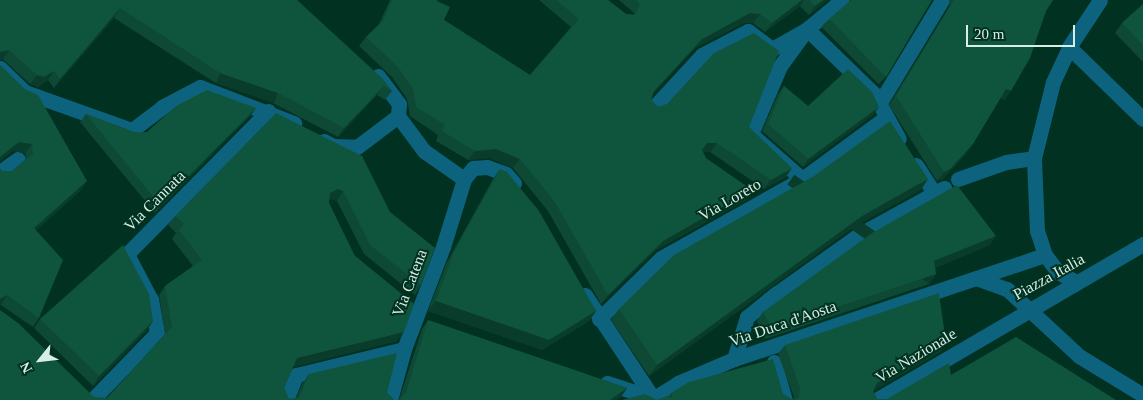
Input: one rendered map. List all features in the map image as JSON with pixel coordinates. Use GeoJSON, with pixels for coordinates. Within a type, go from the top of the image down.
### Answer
{"type":"FeatureCollection","features":[{"type":"Feature","properties":{"kind":"street"},"geometry":{"type":"LineString","coordinates":[[654,107],[702,55],[748,31],[772,49],[807,29],[842,0]]}},
{"type":"Feature","properties":{"kind":"street","name":"Via Loreto"},"geometry":{"type":"LineString","coordinates":[[600,319],[661,258],[802,179],[882,111],[942,0]]}},
{"type":"Feature","properties":{"kind":"street"},"geometry":{"type":"LineString","coordinates":[[1076,282],[1058,272],[1045,255],[1037,231],[1034,158],[1053,82],[1069,46],[1100,0]]}},
{"type":"Feature","properties":{"kind":"street"},"geometry":{"type":"LineString","coordinates":[[734,359],[747,318],[777,293],[860,234],[939,190],[882,111],[874,94],[807,29]]}},
{"type":"Feature","properties":{"kind":"street"},"geometry":{"type":"LineString","coordinates":[[802,179],[751,134],[780,66],[807,29]]}},
{"type":"Feature","properties":{"kind":"street"},"geometry":{"type":"LineString","coordinates":[[1069,46],[1143,119]]}},
{"type":"Feature","properties":{"kind":"street"},"geometry":{"type":"LineString","coordinates":[[0,68],[25,92],[132,130],[162,108],[200,86],[268,110],[333,146],[357,147],[398,116]]}},
{"type":"Feature","properties":{"kind":"street"},"geometry":{"type":"LineString","coordinates":[[369,68],[384,82],[399,104],[398,116],[424,151],[468,174],[487,167],[506,174],[523,195]]}},
{"type":"Feature","properties":{"kind":"street","name":"Via Cannata"},"geometry":{"type":"LineString","coordinates":[[93,400],[157,333],[151,300],[127,254],[268,110]]}},
{"type":"Feature","properties":{"kind":"street"},"geometry":{"type":"LineString","coordinates":[[958,179],[1006,162],[1034,158]]}},
{"type":"Feature","properties":{"kind":"street"},"geometry":{"type":"LineString","coordinates":[[0,172],[18,159]]}},
{"type":"Feature","properties":{"kind":"street","name":"Via Catena"},"geometry":{"type":"LineString","coordinates":[[390,400],[404,349],[443,247],[468,174]]}},
{"type":"Feature","properties":{"kind":"street"},"geometry":{"type":"LineString","coordinates":[[749,190],[763,200]]}},
{"type":"Feature","properties":{"kind":"street","name":"Piazza Italia"},"geometry":{"type":"LineString","coordinates":[[974,342],[1143,244]]}},
{"type":"Feature","properties":{"kind":"street","name":"Via Duca d'Aosta"},"geometry":{"type":"LineString","coordinates":[[652,399],[734,359],[932,291],[1045,255]]}},
{"type":"Feature","properties":{"kind":"street"},"geometry":{"type":"LineString","coordinates":[[976,278],[1007,289],[1027,310],[1079,356],[1143,395]]}},
{"type":"Feature","properties":{"kind":"street"},"geometry":{"type":"LineString","coordinates":[[580,285],[652,399]]}},
{"type":"Feature","properties":{"kind":"street"},"geometry":{"type":"LineString","coordinates":[[402,297],[417,313],[434,323]]}},
{"type":"Feature","properties":{"kind":"street","name":"Via Nazionale"},"geometry":{"type":"LineString","coordinates":[[876,400],[901,393],[974,342]]}},
{"type":"Feature","properties":{"kind":"street"},"geometry":{"type":"LineString","coordinates":[[286,400],[296,375],[404,349]]}},
{"type":"Feature","properties":{"kind":"street"},"geometry":{"type":"LineString","coordinates":[[774,362],[785,400]]}},
{"type":"Feature","properties":{"kind":"street"},"geometry":{"type":"LineString","coordinates":[[589,377],[652,399]]}},
{"type":"Feature","properties":{"kind":"street"},"geometry":{"type":"LineString","coordinates":[[79,386],[93,400]]}},
{"type":"Feature","properties":{"kind":"building"},"geometry":{"type":"Polygon","coordinates":[[[0,0],[297,0],[383,79],[392,91],[384,86],[344,128],[278,93],[220,73],[120,8],[60,79],[54,71],[44,77],[37,75],[9,50],[0,52],[0,0]]]}},
{"type":"Feature","properties":{"kind":"building"},"geometry":{"type":"Polygon","coordinates":[[[392,0],[437,0],[450,7],[444,20],[530,75],[579,19],[556,0],[608,0],[626,14],[635,15],[640,4],[636,0],[802,0],[772,23],[760,14],[750,13],[702,39],[654,91],[651,100],[658,107],[667,104],[714,53],[754,33],[779,51],[749,127],[792,168],[771,180],[717,143],[707,143],[702,150],[706,158],[752,190],[663,241],[608,295],[555,202],[520,159],[496,149],[475,151],[442,131],[445,125],[416,107],[413,89],[398,67],[366,37],[383,21],[392,0]]]}},
{"type":"Feature","properties":{"kind":"building"},"geometry":{"type":"Polygon","coordinates":[[[809,0],[823,0],[815,6],[809,0]]]}},
{"type":"Feature","properties":{"kind":"building"},"geometry":{"type":"Polygon","coordinates":[[[851,0],[932,0],[886,77],[829,19],[851,0]]]}},
{"type":"Feature","properties":{"kind":"building"},"geometry":{"type":"Polygon","coordinates":[[[954,0],[1053,0],[1046,11],[1030,58],[1011,91],[1006,89],[973,144],[950,169],[944,172],[896,96],[954,0]]]}},
{"type":"Feature","properties":{"kind":"building"},"geometry":{"type":"Polygon","coordinates":[[[1143,4],[1143,45],[1122,23],[1143,4]]]}},
{"type":"Feature","properties":{"kind":"building"},"geometry":{"type":"Polygon","coordinates":[[[0,65],[25,89],[38,95],[87,181],[34,228],[63,260],[39,318],[7,295],[0,299],[0,168],[2,171],[12,171],[33,154],[32,144],[19,142],[0,157],[0,65]]]}},
{"type":"Feature","properties":{"kind":"building"},"geometry":{"type":"Polygon","coordinates":[[[848,69],[872,92],[879,107],[808,159],[768,124],[784,86],[808,106],[848,69]]]}},
{"type":"Feature","properties":{"kind":"building"},"geometry":{"type":"Polygon","coordinates":[[[207,90],[256,108],[160,205],[86,114],[134,132],[147,132],[176,106],[207,90]]]}},
{"type":"Feature","properties":{"kind":"building"},"geometry":{"type":"Polygon","coordinates":[[[276,113],[362,156],[390,212],[435,248],[421,285],[370,245],[343,191],[338,189],[330,193],[329,203],[354,255],[414,304],[404,332],[297,358],[284,388],[289,399],[299,398],[309,374],[397,353],[387,393],[394,400],[0,400],[0,310],[18,323],[94,397],[107,398],[172,327],[165,286],[202,260],[179,230],[184,224],[175,216],[276,113]]]}},
{"type":"Feature","properties":{"kind":"building"},"geometry":{"type":"Polygon","coordinates":[[[890,121],[928,179],[862,216],[657,365],[619,309],[674,255],[814,176],[890,121]]]}},
{"type":"Feature","properties":{"kind":"building"},"geometry":{"type":"Polygon","coordinates":[[[500,169],[507,172],[539,211],[596,311],[549,340],[436,301],[454,252],[500,169]]]}},
{"type":"Feature","properties":{"kind":"building"},"geometry":{"type":"Polygon","coordinates":[[[957,185],[996,236],[934,261],[936,274],[772,329],[763,312],[872,233],[957,185]]]}},
{"type":"Feature","properties":{"kind":"building"},"geometry":{"type":"Polygon","coordinates":[[[123,245],[149,294],[153,321],[99,376],[40,319],[123,245]]]}},
{"type":"Feature","properties":{"kind":"building"},"geometry":{"type":"Polygon","coordinates":[[[939,293],[946,343],[877,383],[873,391],[877,399],[887,399],[949,363],[951,375],[1016,337],[1116,400],[794,400],[799,397],[800,388],[785,345],[939,293]]]}},
{"type":"Feature","properties":{"kind":"building"},"geometry":{"type":"Polygon","coordinates":[[[428,320],[627,388],[610,400],[399,400],[406,393],[428,320]]]}},
{"type":"Feature","properties":{"kind":"building"},"geometry":{"type":"Polygon","coordinates":[[[773,359],[783,394],[794,400],[657,400],[667,396],[673,398],[671,393],[689,382],[773,359]]]}},
{"type":"Feature","properties":{"kind":"building"},"geometry":{"type":"Polygon","coordinates":[[[645,394],[657,400],[622,400],[645,394]]]}}]}
